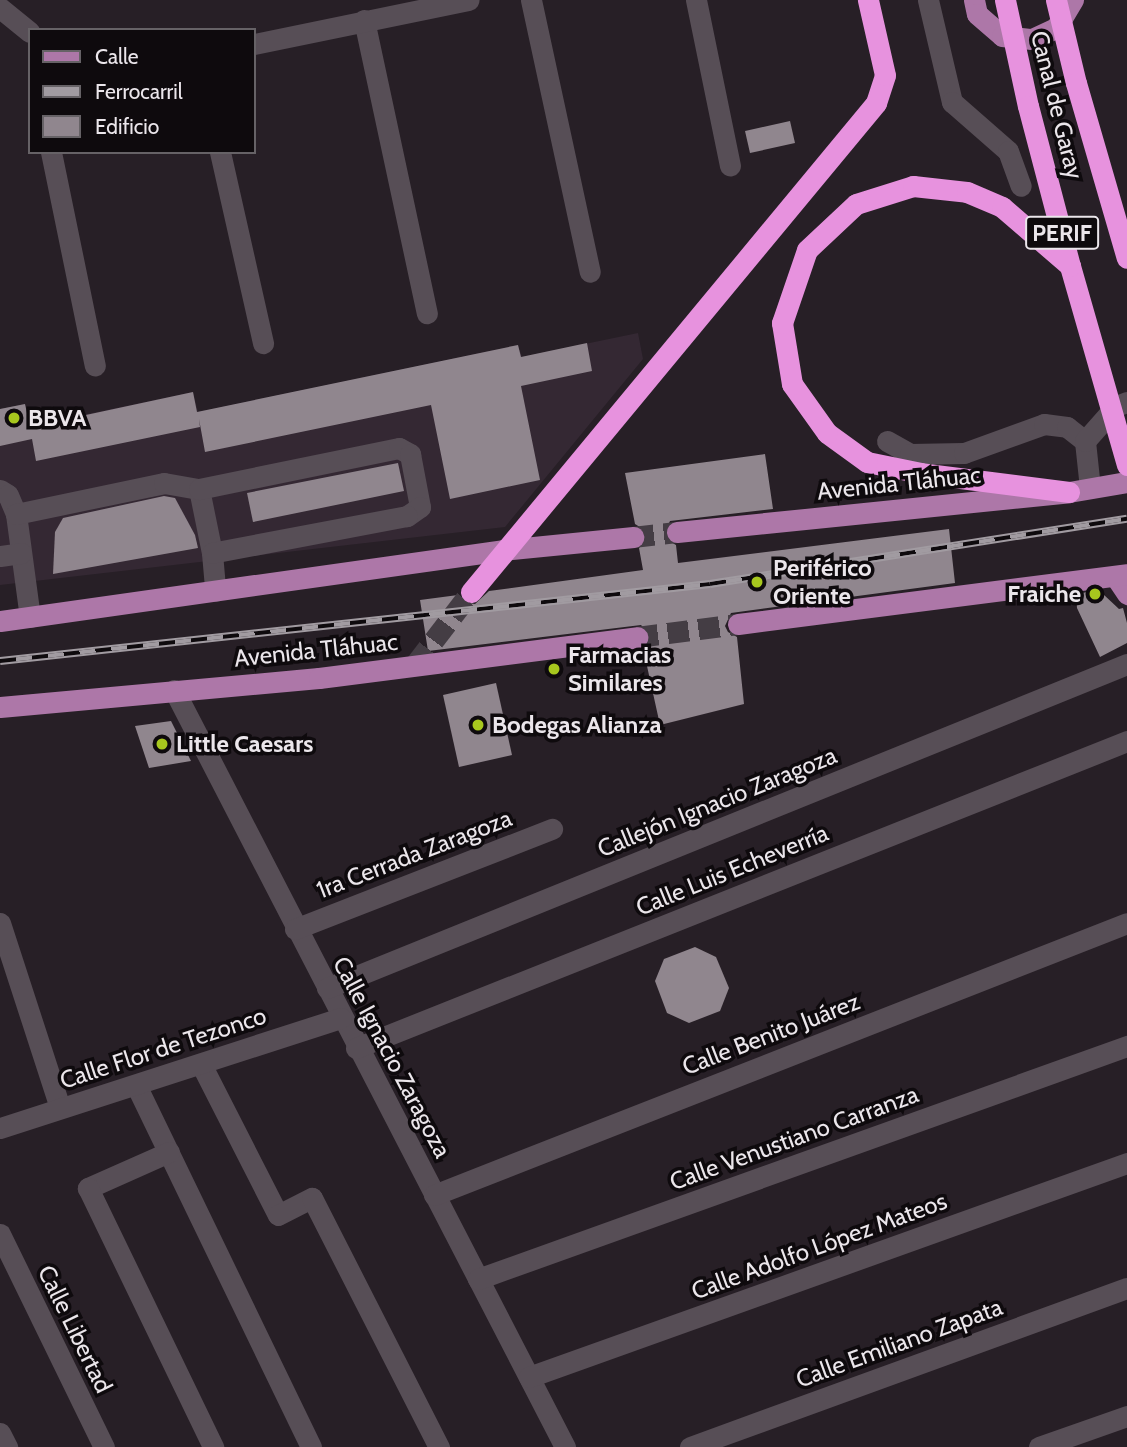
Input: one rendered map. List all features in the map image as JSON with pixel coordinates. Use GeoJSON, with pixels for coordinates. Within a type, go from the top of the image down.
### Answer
{"type":"FeatureCollection","features":[{"type":"Feature","properties":{"kind":"highway"},"geometry":{"type":"LineString","coordinates":[[471,592],[503,550],[876,103],[885,75],[868,0]]}},
{"type":"Feature","properties":{"kind":"highway","name":"Canal de Garay"},"geometry":{"type":"LineString","coordinates":[[1005,0],[1028,106],[1127,465]]}},
{"type":"Feature","properties":{"kind":"highway","name":"Canal de Garay"},"geometry":{"type":"LineString","coordinates":[[1056,0],[1076,83],[1127,258]]}},
{"type":"Feature","properties":{"kind":"highway"},"geometry":{"type":"LineString","coordinates":[[1069,492],[921,473],[867,462],[827,433],[792,384],[782,323],[807,250],[856,204],[913,186],[967,191],[1002,208],[1070,266]]}},
{"type":"Feature","properties":{"kind":"main road"},"geometry":{"type":"LineString","coordinates":[[974,0],[977,14],[1002,36],[1031,39],[1056,28],[1073,0]]}},
{"type":"Feature","properties":{"kind":"main road","name":"Avenida Tláhuac"},"geometry":{"type":"LineString","coordinates":[[677,532],[1069,492],[1127,482]]}},
{"type":"Feature","properties":{"kind":"main road"},"geometry":{"type":"LineString","coordinates":[[0,621],[503,550],[633,537]]}},
{"type":"Feature","properties":{"kind":"main road"},"geometry":{"type":"LineString","coordinates":[[738,624],[1123,581]]}},
{"type":"Feature","properties":{"kind":"main road","name":"Avenida Tláhuac"},"geometry":{"type":"LineString","coordinates":[[0,707],[319,678],[637,637]]}},
{"type":"Feature","properties":{"kind":"street"},"geometry":{"type":"LineString","coordinates":[[256,44],[469,0]]}},
{"type":"Feature","properties":{"kind":"street"},"geometry":{"type":"LineString","coordinates":[[531,0],[590,272]]}},
{"type":"Feature","properties":{"kind":"street"},"geometry":{"type":"LineString","coordinates":[[696,0],[730,166]]}},
{"type":"Feature","properties":{"kind":"street"},"geometry":{"type":"LineString","coordinates":[[928,0],[952,102],[1008,151],[1021,186]]}},
{"type":"Feature","properties":{"kind":"street"},"geometry":{"type":"LineString","coordinates":[[0,8],[27,30]]}},
{"type":"Feature","properties":{"kind":"street"},"geometry":{"type":"LineString","coordinates":[[365,20],[427,313]]}},
{"type":"Feature","properties":{"kind":"street"},"geometry":{"type":"LineString","coordinates":[[51,154],[95,366]]}},
{"type":"Feature","properties":{"kind":"street"},"geometry":{"type":"LineString","coordinates":[[220,154],[264,343]]}},
{"type":"Feature","properties":{"kind":"street"},"geometry":{"type":"LineString","coordinates":[[1085,441],[1116,407],[1127,402]]}},
{"type":"Feature","properties":{"kind":"street"},"geometry":{"type":"LineString","coordinates":[[887,441],[910,454],[964,453],[1044,424],[1068,427],[1085,441],[1090,488]]}},
{"type":"Feature","properties":{"kind":"street"},"geometry":{"type":"LineString","coordinates":[[16,514],[164,483],[199,489],[399,448],[410,454],[420,507],[407,516],[212,553]]}},
{"type":"Feature","properties":{"kind":"street"},"geometry":{"type":"LineString","coordinates":[[199,489],[212,553],[215,591]]}},
{"type":"Feature","properties":{"kind":"street"},"geometry":{"type":"LineString","coordinates":[[0,490],[8,495],[16,514],[10,555],[30,617]]}},
{"type":"Feature","properties":{"kind":"street","name":"Callejón Ignacio Zaragoza"},"geometry":{"type":"LineString","coordinates":[[327,988],[1127,664]]}},
{"type":"Feature","properties":{"kind":"street","name":"Calle Ignacio Zaragoza"},"geometry":{"type":"LineString","coordinates":[[174,690],[356,1048],[565,1447]]}},
{"type":"Feature","properties":{"kind":"street","name":"Calle Luis Echeverría"},"geometry":{"type":"LineString","coordinates":[[356,1048],[1127,740]]}},
{"type":"Feature","properties":{"kind":"street","name":"1ra Cerrada Zaragoza"},"geometry":{"type":"LineString","coordinates":[[295,929],[552,829]]}},
{"type":"Feature","properties":{"kind":"street"},"geometry":{"type":"LineString","coordinates":[[0,923],[60,1108]]}},
{"type":"Feature","properties":{"kind":"street","name":"Calle Benito Juárez"},"geometry":{"type":"LineString","coordinates":[[434,1195],[1127,923]]}},
{"type":"Feature","properties":{"kind":"street","name":"Calle Flor de Tezonco"},"geometry":{"type":"LineString","coordinates":[[0,1128],[341,1018]]}},
{"type":"Feature","properties":{"kind":"street","name":"Calle Venustiano Carranza"},"geometry":{"type":"LineString","coordinates":[[478,1279],[1127,1046]]}},
{"type":"Feature","properties":{"kind":"street"},"geometry":{"type":"LineString","coordinates":[[201,1064],[278,1215],[312,1198],[439,1447]]}},
{"type":"Feature","properties":{"kind":"street"},"geometry":{"type":"LineString","coordinates":[[136,1085],[311,1447]]}},
{"type":"Feature","properties":{"kind":"street"},"geometry":{"type":"LineString","coordinates":[[169,1152],[88,1188],[213,1447]]}},
{"type":"Feature","properties":{"kind":"street","name":"Calle Adolfo López Mateos"},"geometry":{"type":"LineString","coordinates":[[529,1377],[1127,1163]]}},
{"type":"Feature","properties":{"kind":"street","name":"Calle Libertad"},"geometry":{"type":"LineString","coordinates":[[0,1234],[104,1447]]}},
{"type":"Feature","properties":{"kind":"street","name":"Calle Emiliano Zapata"},"geometry":{"type":"LineString","coordinates":[[690,1447],[1127,1288]]}},
{"type":"Feature","properties":{"kind":"street"},"geometry":{"type":"LineString","coordinates":[[1039,1447],[1127,1416]]}},
{"type":"Feature","properties":{"kind":"street"},"geometry":{"type":"LineString","coordinates":[[0,1433],[7,1447]]}},
{"type":"Feature","properties":{"kind":"shaded area"},"geometry":{"type":"Polygon","coordinates":[[[638,333],[643,359],[505,527],[0,585],[0,409],[25,404],[30,426],[193,392],[198,412],[518,345],[522,357],[638,333]]]}},
{"type":"Feature","properties":{"kind":"building"},"geometry":{"type":"Polygon","coordinates":[[[790,121],[795,143],[750,153],[745,131],[790,121]]]}},
{"type":"Feature","properties":{"kind":"building"},"geometry":{"type":"Polygon","coordinates":[[[587,343],[592,371],[521,386],[540,480],[450,499],[431,405],[205,452],[199,419],[200,427],[36,461],[32,439],[0,446],[0,409],[25,404],[30,427],[193,392],[197,412],[518,345],[521,357],[587,343]]]}},
{"type":"Feature","properties":{"kind":"building"},"geometry":{"type":"Polygon","coordinates":[[[765,454],[773,509],[670,521],[664,534],[667,540],[676,545],[678,563],[949,529],[955,583],[731,613],[725,626],[728,632],[737,637],[744,704],[660,725],[643,648],[649,643],[650,635],[641,625],[428,651],[420,600],[458,595],[463,602],[475,604],[489,591],[643,570],[639,548],[645,543],[646,535],[643,529],[635,524],[625,473],[765,454]]]}},
{"type":"Feature","properties":{"kind":"building"},"geometry":{"type":"Polygon","coordinates":[[[398,463],[404,491],[253,522],[247,493],[398,463]]]}},
{"type":"Feature","properties":{"kind":"building"},"geometry":{"type":"Polygon","coordinates":[[[164,496],[175,498],[195,535],[198,548],[53,574],[55,532],[63,518],[164,496]]]}},
{"type":"Feature","properties":{"kind":"building"},"geometry":{"type":"Polygon","coordinates":[[[1094,591],[1103,594],[1119,609],[1123,608],[1127,623],[1127,643],[1100,657],[1077,608],[1076,594],[1094,591]]]}},
{"type":"Feature","properties":{"kind":"building","name":"Bodegas Alianza"},"geometry":{"type":"Polygon","coordinates":[[[496,683],[512,755],[459,767],[443,695],[496,683]]]}},
{"type":"Feature","properties":{"kind":"building","name":"Little Caesars"},"geometry":{"type":"Polygon","coordinates":[[[171,721],[191,761],[149,768],[135,726],[171,721]]]}},
{"type":"Feature","properties":{"kind":"building"},"geometry":{"type":"Polygon","coordinates":[[[695,947],[716,957],[729,988],[720,1011],[689,1023],[667,1013],[655,981],[664,959],[695,947]]]}},
{"type":"Feature","properties":{"kind":"tunnel"},"geometry":{"type":"LineString","coordinates":[[633,537],[677,532]]}},
{"type":"Feature","properties":{"kind":"tunnel"},"geometry":{"type":"LineString","coordinates":[[415,665],[471,592]]}},
{"type":"Feature","properties":{"kind":"tunnel"},"geometry":{"type":"LineString","coordinates":[[637,637],[738,624]]}},
{"type":"Feature","properties":{"kind":"railway"},"geometry":{"type":"LineString","coordinates":[[0,661],[710,584],[1127,519]]}},
{"type":"Feature","properties":{"kind":"place","name":"BBVA"},"geometry":{"type":"Point","coordinates":[14,418]}},
{"type":"Feature","properties":{"kind":"place","name":"Periférico Oriente"},"geometry":{"type":"Point","coordinates":[757,582]}},
{"type":"Feature","properties":{"kind":"place","name":"Fraiche"},"geometry":{"type":"Point","coordinates":[1095,594]}},
{"type":"Feature","properties":{"kind":"place","name":"Farmacias Similares"},"geometry":{"type":"Point","coordinates":[554,669]}},
{"type":"Feature","properties":{"kind":"place","name":"Bodegas Alianza"},"geometry":{"type":"Point","coordinates":[478,725]}},
{"type":"Feature","properties":{"kind":"place","name":"Little Caesars"},"geometry":{"type":"Point","coordinates":[162,744]}}]}
